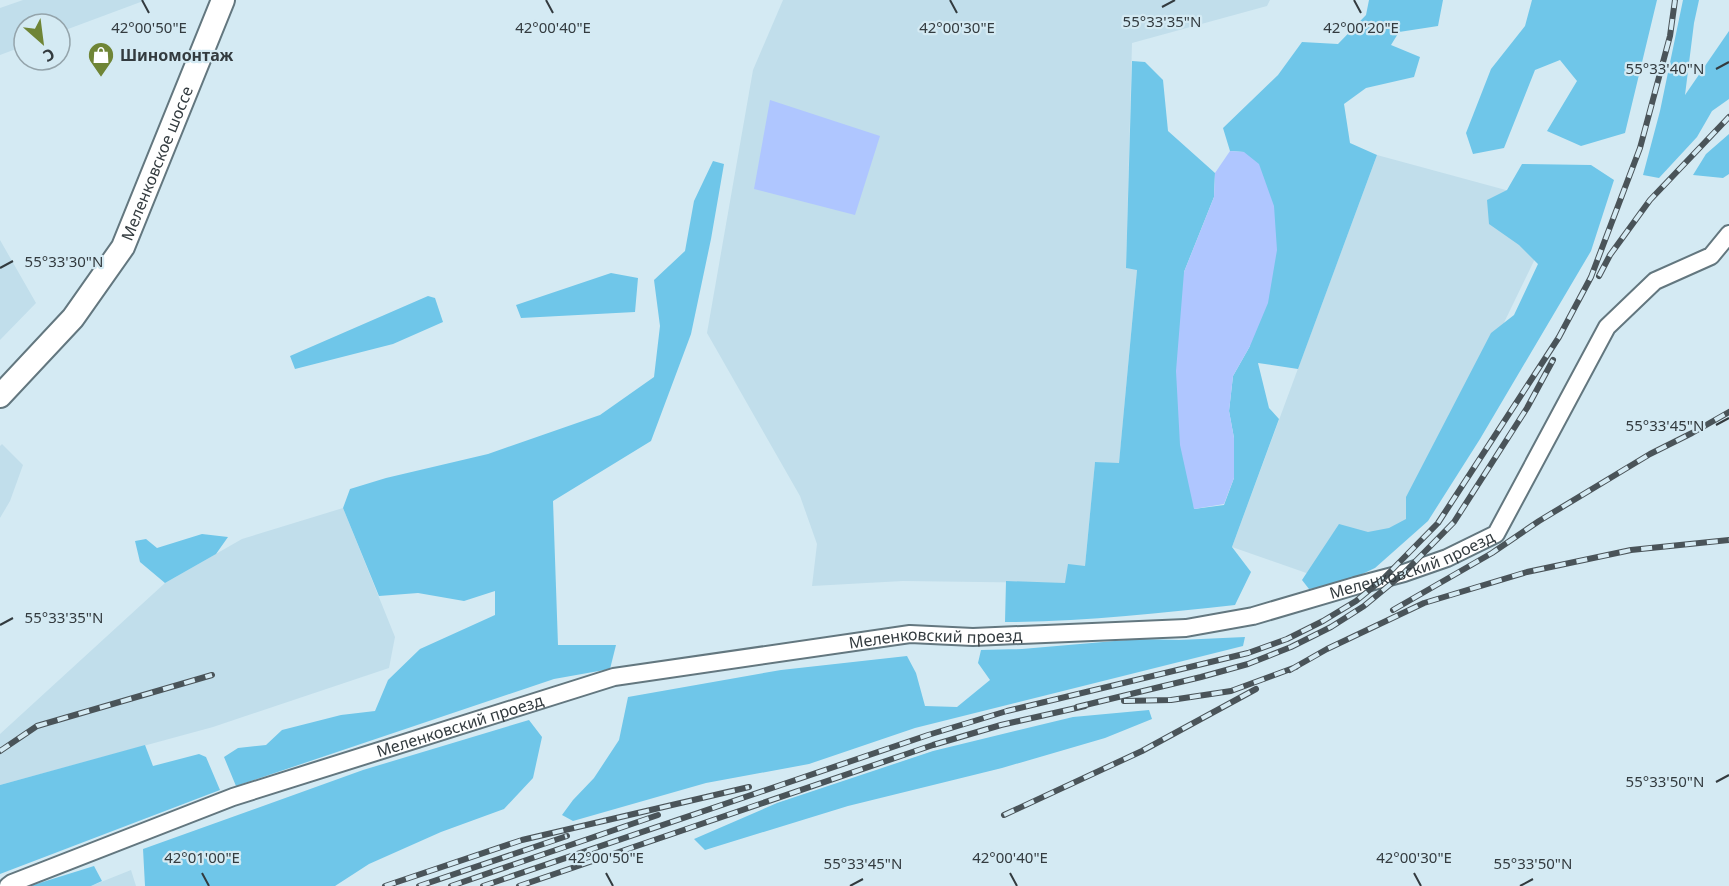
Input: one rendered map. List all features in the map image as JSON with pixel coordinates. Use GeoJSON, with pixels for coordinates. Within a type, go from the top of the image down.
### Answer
{"type":"FeatureCollection","features":[{"type":"Feature","properties":{"kind":"main road","name":"Меленковское шоссе"},"geometry":{"type":"LineString","coordinates":[[0,396],[73,318],[123,247],[223,0]]}},
{"type":"Feature","properties":{"kind":"street","name":"Меленковский проезд"},"geometry":{"type":"LineString","coordinates":[[8,886],[233,797],[614,677],[910,634],[974,637],[1186,628],[1253,616],[1404,573],[1447,558],[1496,534],[1607,327],[1655,281],[1711,256],[1729,234]]}},
{"type":"Feature","properties":{"kind":"shaded area"},"geometry":{"type":"Polygon","coordinates":[[[23,0],[146,0],[72,28],[72,12],[12,12],[12,50],[0,55],[0,8],[23,0]]]}},
{"type":"Feature","properties":{"kind":"shaded area"},"geometry":{"type":"Polygon","coordinates":[[[783,0],[1270,0],[1267,6],[1132,43],[1126,268],[1137,269],[1119,464],[1095,462],[1085,566],[1066,583],[903,581],[812,586],[817,544],[800,496],[707,333],[753,70],[783,0]]]}},
{"type":"Feature","properties":{"kind":"shaded area"},"geometry":{"type":"Polygon","coordinates":[[[1369,0],[1443,0],[1438,26],[1399,32],[1391,45],[1420,57],[1414,77],[1366,88],[1344,104],[1350,143],[1377,155],[1298,369],[1258,363],[1269,408],[1279,419],[1232,547],[1251,572],[1235,605],[1092,619],[1005,622],[1006,581],[1065,583],[1068,564],[1085,566],[1095,462],[1119,463],[1137,270],[1126,268],[1132,61],[1145,62],[1163,80],[1168,131],[1215,173],[1214,197],[1184,272],[1194,509],[1224,505],[1234,478],[1234,438],[1229,411],[1233,376],[1250,346],[1244,152],[1230,151],[1223,128],[1278,75],[1302,42],[1338,44],[1366,15],[1369,0]]]}},
{"type":"Feature","properties":{"kind":"shaded area"},"geometry":{"type":"Polygon","coordinates":[[[1532,0],[1657,0],[1625,133],[1581,146],[1547,131],[1577,81],[1560,60],[1535,70],[1504,148],[1473,154],[1466,133],[1491,69],[1525,26],[1532,0]]]}},
{"type":"Feature","properties":{"kind":"shaded area"},"geometry":{"type":"Polygon","coordinates":[[[1683,0],[1699,0],[1685,95],[1729,31],[1729,99],[1712,111],[1697,137],[1659,178],[1643,175],[1660,111],[1683,0]]]}},
{"type":"Feature","properties":{"kind":"shaded area"},"geometry":{"type":"Polygon","coordinates":[[[770,100],[880,136],[855,215],[754,189],[770,100]]]}},
{"type":"Feature","properties":{"kind":"shaded area"},"geometry":{"type":"Polygon","coordinates":[[[1729,134],[1729,174],[1723,178],[1693,175],[1706,154],[1729,134]]]}},
{"type":"Feature","properties":{"kind":"shaded area"},"geometry":{"type":"Polygon","coordinates":[[[1230,151],[1244,152],[1259,164],[1274,206],[1277,250],[1268,303],[1250,346],[1233,376],[1229,411],[1234,438],[1234,478],[1224,504],[1194,509],[1180,445],[1176,371],[1184,272],[1214,197],[1215,173],[1230,151]]]}},
{"type":"Feature","properties":{"kind":"shaded area"},"geometry":{"type":"Polygon","coordinates":[[[1377,155],[1561,205],[1407,523],[1332,582],[1232,547],[1377,155]]]}},
{"type":"Feature","properties":{"kind":"shaded area"},"geometry":{"type":"Polygon","coordinates":[[[713,161],[724,164],[691,334],[651,441],[553,501],[558,645],[616,645],[610,669],[554,679],[236,786],[224,757],[238,748],[266,745],[282,730],[341,715],[375,711],[388,680],[420,649],[495,615],[495,591],[464,601],[418,593],[379,596],[343,508],[350,489],[386,478],[488,454],[600,415],[654,377],[660,326],[654,280],[685,251],[694,201],[713,161]]]}},
{"type":"Feature","properties":{"kind":"shaded area"},"geometry":{"type":"Polygon","coordinates":[[[1522,164],[1591,165],[1614,180],[1591,251],[1480,439],[1428,521],[1375,568],[1341,584],[1309,589],[1302,580],[1339,524],[1368,532],[1389,528],[1406,519],[1406,497],[1491,333],[1514,315],[1538,264],[1519,245],[1489,224],[1487,200],[1507,190],[1522,164]]]}},
{"type":"Feature","properties":{"kind":"shaded area"},"geometry":{"type":"Polygon","coordinates":[[[0,240],[36,303],[0,340],[0,240]]]}},
{"type":"Feature","properties":{"kind":"shaded area"},"geometry":{"type":"Polygon","coordinates":[[[611,273],[638,278],[635,312],[521,318],[516,305],[611,273]]]}},
{"type":"Feature","properties":{"kind":"shaded area"},"geometry":{"type":"Polygon","coordinates":[[[428,296],[435,298],[443,322],[393,344],[295,369],[290,356],[428,296]]]}},
{"type":"Feature","properties":{"kind":"shaded area"},"geometry":{"type":"Polygon","coordinates":[[[2,444],[23,465],[10,501],[0,518],[0,446],[2,444]]]}},
{"type":"Feature","properties":{"kind":"shaded area"},"geometry":{"type":"Polygon","coordinates":[[[343,508],[395,637],[389,668],[213,727],[0,785],[0,734],[165,583],[242,539],[343,508]]]}},
{"type":"Feature","properties":{"kind":"shaded area"},"geometry":{"type":"Polygon","coordinates":[[[202,534],[228,537],[216,554],[165,583],[140,562],[135,541],[146,539],[157,548],[202,534]]]}},
{"type":"Feature","properties":{"kind":"shaded area"},"geometry":{"type":"Polygon","coordinates":[[[1245,637],[1243,646],[915,728],[809,764],[706,783],[573,821],[562,815],[594,778],[619,740],[628,697],[781,670],[907,656],[916,673],[925,706],[957,707],[990,680],[978,663],[981,650],[1022,649],[1138,639],[1245,637]]]}},
{"type":"Feature","properties":{"kind":"shaded area"},"geometry":{"type":"Polygon","coordinates":[[[1149,710],[1152,719],[1105,738],[1002,768],[848,806],[705,850],[694,839],[777,803],[933,751],[1073,717],[1149,710]]]}},
{"type":"Feature","properties":{"kind":"shaded area"},"geometry":{"type":"Polygon","coordinates":[[[529,720],[542,737],[533,778],[504,809],[441,832],[369,864],[335,886],[145,886],[143,849],[363,770],[529,720]]]}},
{"type":"Feature","properties":{"kind":"shaded area"},"geometry":{"type":"Polygon","coordinates":[[[145,745],[153,766],[199,754],[206,757],[220,790],[0,874],[0,785],[145,745]]]}},
{"type":"Feature","properties":{"kind":"shaded area"},"geometry":{"type":"Polygon","coordinates":[[[94,866],[102,881],[91,886],[30,886],[94,866]]]}},
{"type":"Feature","properties":{"kind":"shaded area"},"geometry":{"type":"Polygon","coordinates":[[[131,870],[136,886],[91,886],[131,870]]]}},
{"type":"Feature","properties":{"kind":"railway"},"geometry":{"type":"LineString","coordinates":[[483,886],[928,735],[1007,711],[1248,653],[1287,639],[1356,601],[1383,579],[1438,523],[1559,337],[1591,277],[1640,148],[1670,36],[1675,0]]}},
{"type":"Feature","properties":{"kind":"railway"},"geometry":{"type":"LineString","coordinates":[[1599,276],[1610,255],[1650,200],[1729,117]]}},
{"type":"Feature","properties":{"kind":"railway"},"geometry":{"type":"LineString","coordinates":[[1077,707],[1248,664],[1291,647],[1331,627],[1364,606],[1404,573],[1454,522],[1527,408],[1553,360]]}},
{"type":"Feature","properties":{"kind":"railway"},"geometry":{"type":"LineString","coordinates":[[1393,610],[1492,553],[1539,521],[1650,454],[1729,412]]}},
{"type":"Feature","properties":{"kind":"railway"},"geometry":{"type":"LineString","coordinates":[[1290,670],[1327,649],[1424,603],[1527,572],[1631,550],[1729,540]]}},
{"type":"Feature","properties":{"kind":"railway"},"geometry":{"type":"LineString","coordinates":[[1124,701],[1171,700],[1231,691],[1296,667]]}},
{"type":"Feature","properties":{"kind":"railway"},"geometry":{"type":"LineString","coordinates":[[0,751],[37,726],[212,675]]}},
{"type":"Feature","properties":{"kind":"railway"},"geometry":{"type":"LineString","coordinates":[[1004,815],[1142,751],[1256,689]]}},
{"type":"Feature","properties":{"kind":"railway"},"geometry":{"type":"LineString","coordinates":[[519,886],[933,745],[1001,725],[1085,706]]}},
{"type":"Feature","properties":{"kind":"railway"},"geometry":{"type":"LineString","coordinates":[[385,886],[522,840],[749,787]]}},
{"type":"Feature","properties":{"kind":"railway"},"geometry":{"type":"LineString","coordinates":[[451,886],[658,815]]}},
{"type":"Feature","properties":{"kind":"railway"},"geometry":{"type":"LineString","coordinates":[[419,886],[567,836]]}},
{"type":"Feature","properties":{"kind":"place","name":"Шиномонтаж"},"geometry":{"type":"Point","coordinates":[101,78]}}]}
